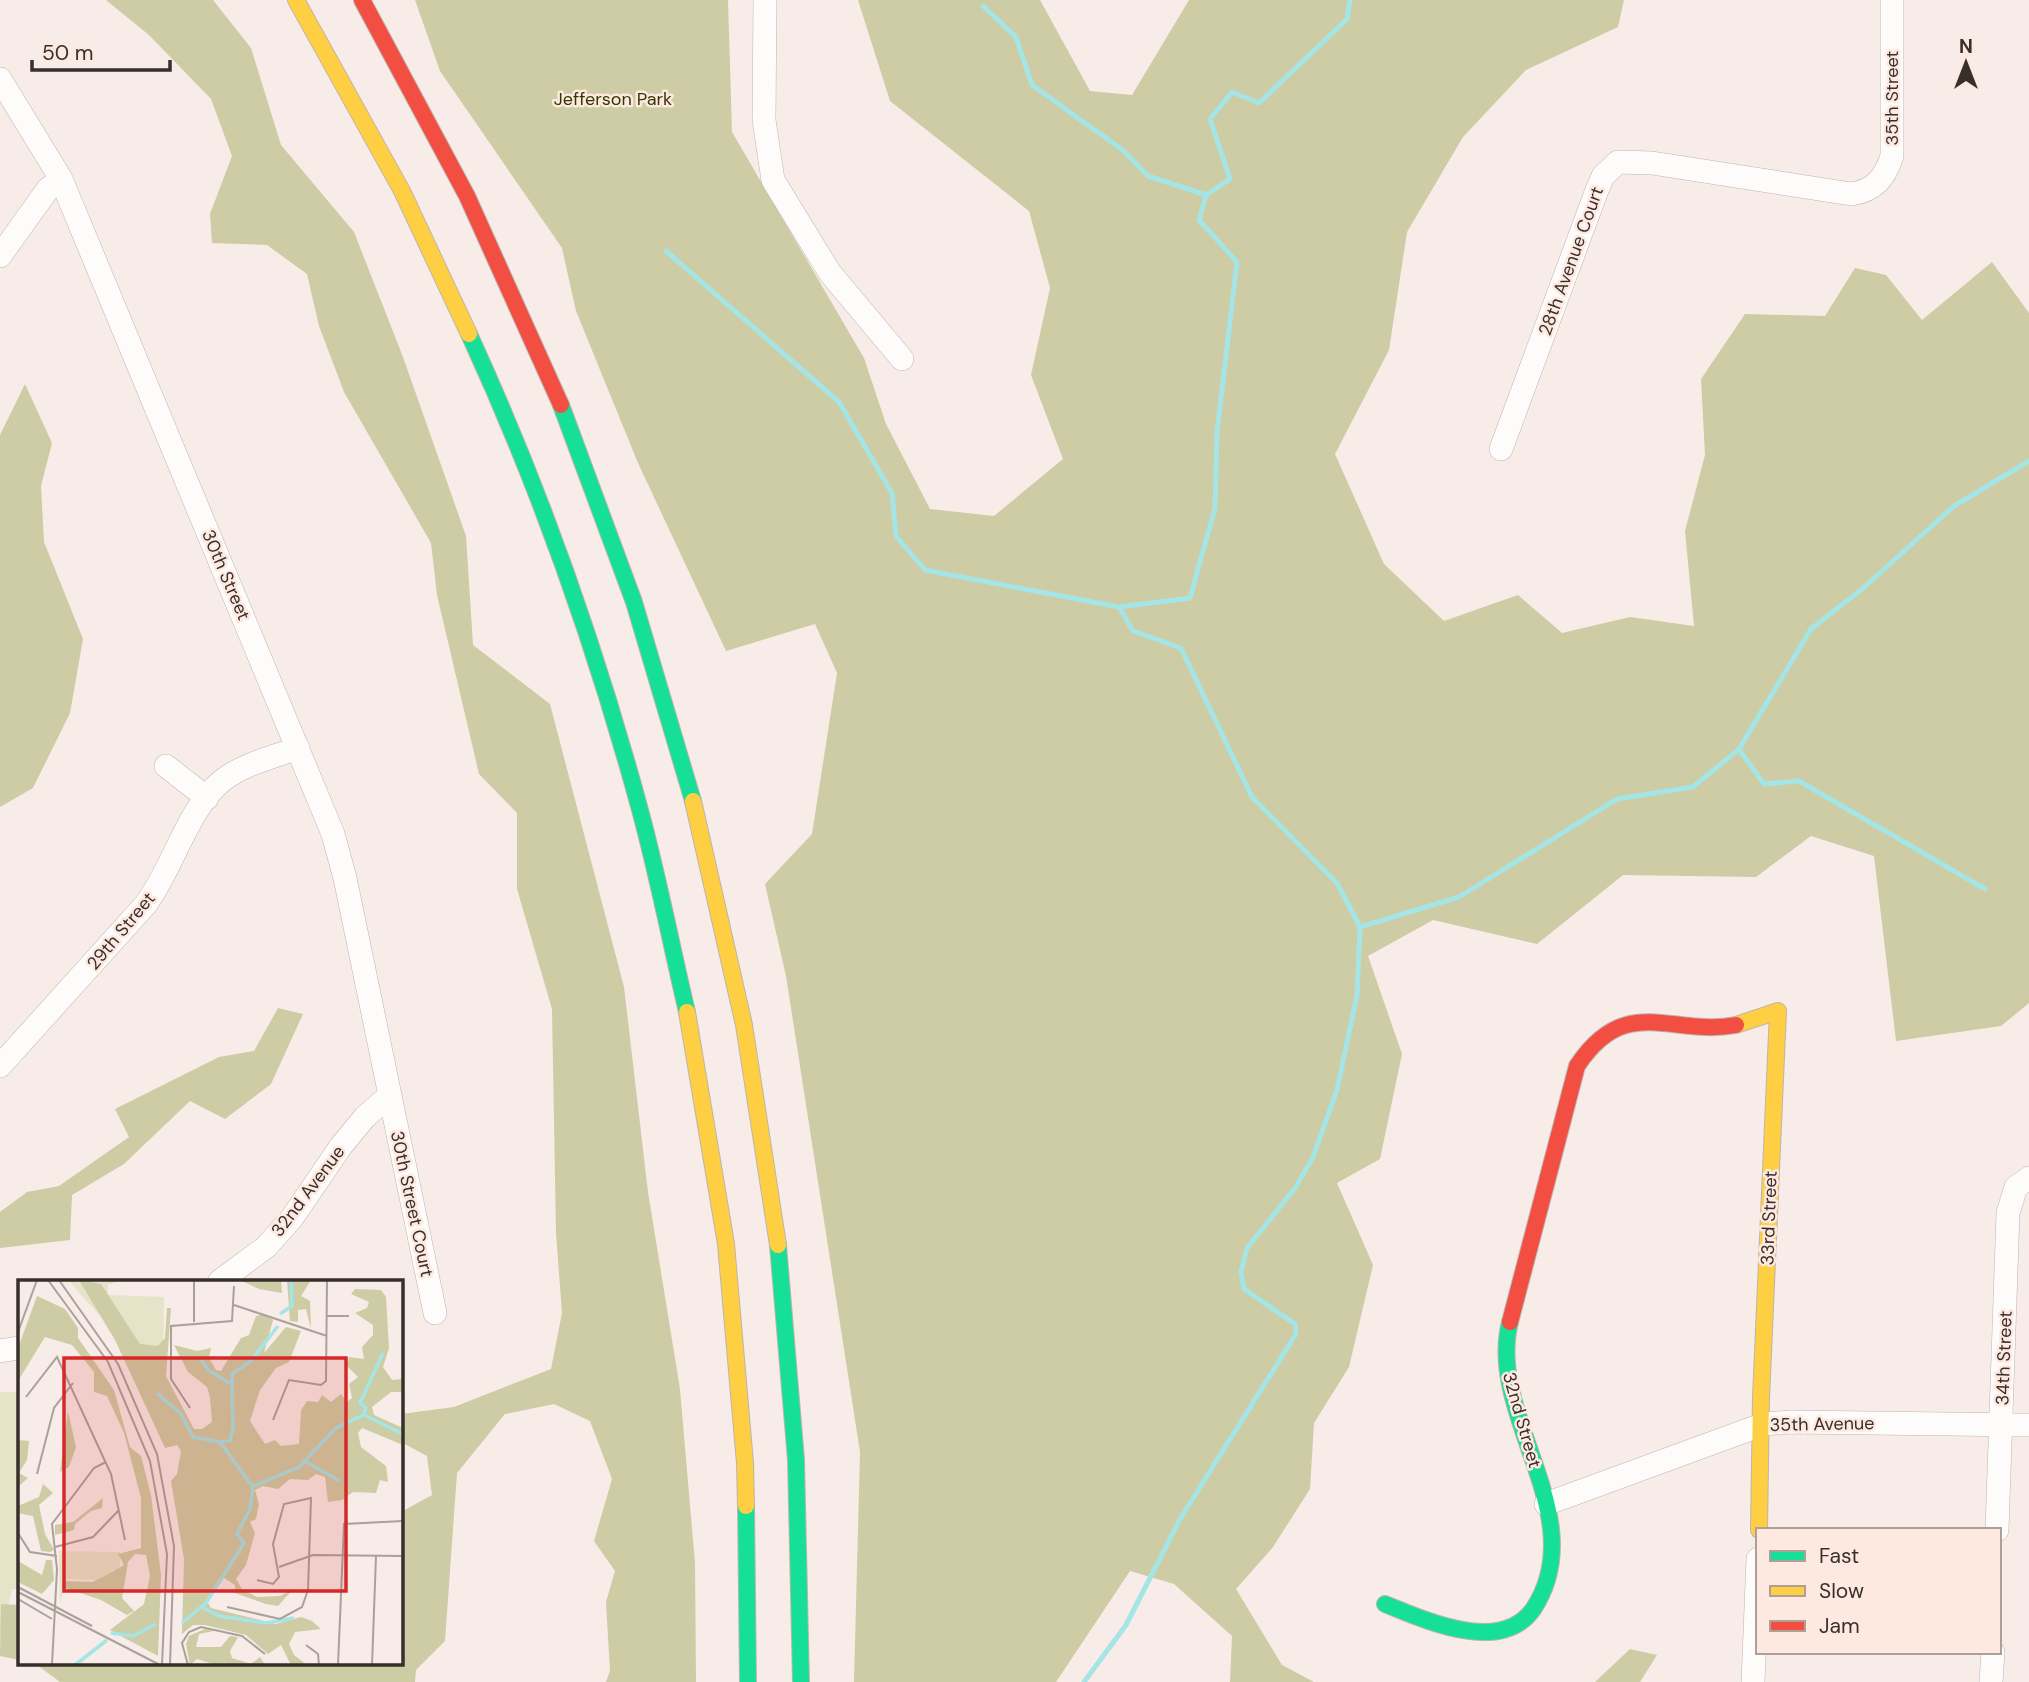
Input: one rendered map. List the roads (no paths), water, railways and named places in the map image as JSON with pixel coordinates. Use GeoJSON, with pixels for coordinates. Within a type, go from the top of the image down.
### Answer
{"type":"FeatureCollection","features":[{"type":"Feature","properties":{"kind":"main road"},"geometry":{"type":"LineString","coordinates":[[296,0],[396,180],[483,363],[543,512],[584,625],[648,841],[679,974],[705,1110],[728,1276],[740,1413],[748,1682]]}},
{"type":"Feature","properties":{"kind":"main road"},"geometry":{"type":"LineString","coordinates":[[362,0],[466,193],[537,346],[622,567],[686,771],[738,990],[774,1191],[791,1358],[800,1527],[801,1682]]}},
{"type":"Feature","properties":{"kind":"main road","name":"32nd Street"},"geometry":{"type":"LineString","coordinates":[[1385,1604],[1422,1618],[1462,1628],[1500,1630],[1529,1614],[1548,1579],[1546,1504],[1509,1383],[1505,1343],[1567,1096],[1577,1066],[1594,1041],[1604,1032],[1622,1025],[1641,1023],[1726,1027],[1778,1011]]}},
{"type":"Feature","properties":{"kind":"main road","name":"33rd Street"},"geometry":{"type":"LineString","coordinates":[[1759,1528],[1778,1011]]}},
{"type":"Feature","properties":{"kind":"street"},"geometry":{"type":"LineString","coordinates":[[765,0],[764,120],[773,180],[830,273],[902,359]]}},
{"type":"Feature","properties":{"kind":"street","name":"35th Street"},"geometry":{"type":"LineString","coordinates":[[1871,189],[1888,169],[1892,156],[1892,0]]}},
{"type":"Feature","properties":{"kind":"street","name":"30th Street"},"geometry":{"type":"LineString","coordinates":[[0,79],[61,179],[333,834],[345,878],[390,1094]]}},
{"type":"Feature","properties":{"kind":"street","name":"28th Avenue Court"},"geometry":{"type":"LineString","coordinates":[[1501,449],[1597,190],[1603,177],[1618,162],[1652,163],[1837,193],[1851,194],[1871,189]]}},
{"type":"Feature","properties":{"kind":"street"},"geometry":{"type":"LineString","coordinates":[[0,256],[48,189],[61,179]]}},
{"type":"Feature","properties":{"kind":"street","name":"29th Street"},"geometry":{"type":"LineString","coordinates":[[0,1066],[146,904],[159,886],[206,798],[224,779],[298,748]]}},
{"type":"Feature","properties":{"kind":"street"},"geometry":{"type":"LineString","coordinates":[[166,766],[206,798]]}},
{"type":"Feature","properties":{"kind":"street","name":"32nd Avenue"},"geometry":{"type":"LineString","coordinates":[[221,1280],[266,1247],[292,1218],[341,1146],[365,1117],[390,1094]]}},
{"type":"Feature","properties":{"kind":"street","name":"30th Street Court"},"geometry":{"type":"LineString","coordinates":[[390,1094],[435,1312]]}},
{"type":"Feature","properties":{"kind":"street","name":"34th Street"},"geometry":{"type":"LineString","coordinates":[[1997,1528],[2008,1213],[2023,1182]]}},
{"type":"Feature","properties":{"kind":"street"},"geometry":{"type":"LineString","coordinates":[[0,1351],[18,1348]]}},
{"type":"Feature","properties":{"kind":"street","name":"35th Avenue"},"geometry":{"type":"LineString","coordinates":[[1546,1504],[1761,1425],[1790,1422],[2029,1425]]}},
{"type":"Feature","properties":{"kind":"street"},"geometry":{"type":"LineString","coordinates":[[1753,1682],[1756,1608]]}},
{"type":"Feature","properties":{"kind":"street"},"geometry":{"type":"LineString","coordinates":[[1992,1682],[1993,1654]]}},
{"type":"Feature","properties":{"kind":"waterway"},"geometry":{"type":"LineString","coordinates":[[1084,1682],[1126,1625],[1180,1519],[1296,1334],[1295,1324],[1244,1289],[1241,1272],[1247,1248],[1295,1188],[1313,1157],[1337,1090],[1357,995],[1360,927],[1337,883],[1252,797],[1181,648],[1133,631],[1119,607],[1190,598],[1215,508],[1217,432],[1237,262],[1199,220],[1206,195],[1230,179],[1210,119],[1232,92],[1259,103],[1347,19],[1350,0]]}},
{"type":"Feature","properties":{"kind":"waterway"},"geometry":{"type":"LineString","coordinates":[[983,6],[1016,37],[1032,85],[1124,151],[1148,176],[1206,195]]}},
{"type":"Feature","properties":{"kind":"waterway"},"geometry":{"type":"LineString","coordinates":[[666,251],[839,402],[892,493],[896,536],[925,570],[1119,607]]}},
{"type":"Feature","properties":{"kind":"waterway"},"geometry":{"type":"LineString","coordinates":[[1360,927],[1459,897],[1617,799],[1693,787],[1739,749],[1811,629],[1862,589],[1954,506],[2029,461]]}},
{"type":"Feature","properties":{"kind":"waterway"},"geometry":{"type":"LineString","coordinates":[[1739,749],[1764,784],[1799,781],[1985,889]]}},
{"type":"Feature","properties":{"kind":"park label","name":"Jefferson Park"},"geometry":{"type":"Point","coordinates":[613,99]}}]}
